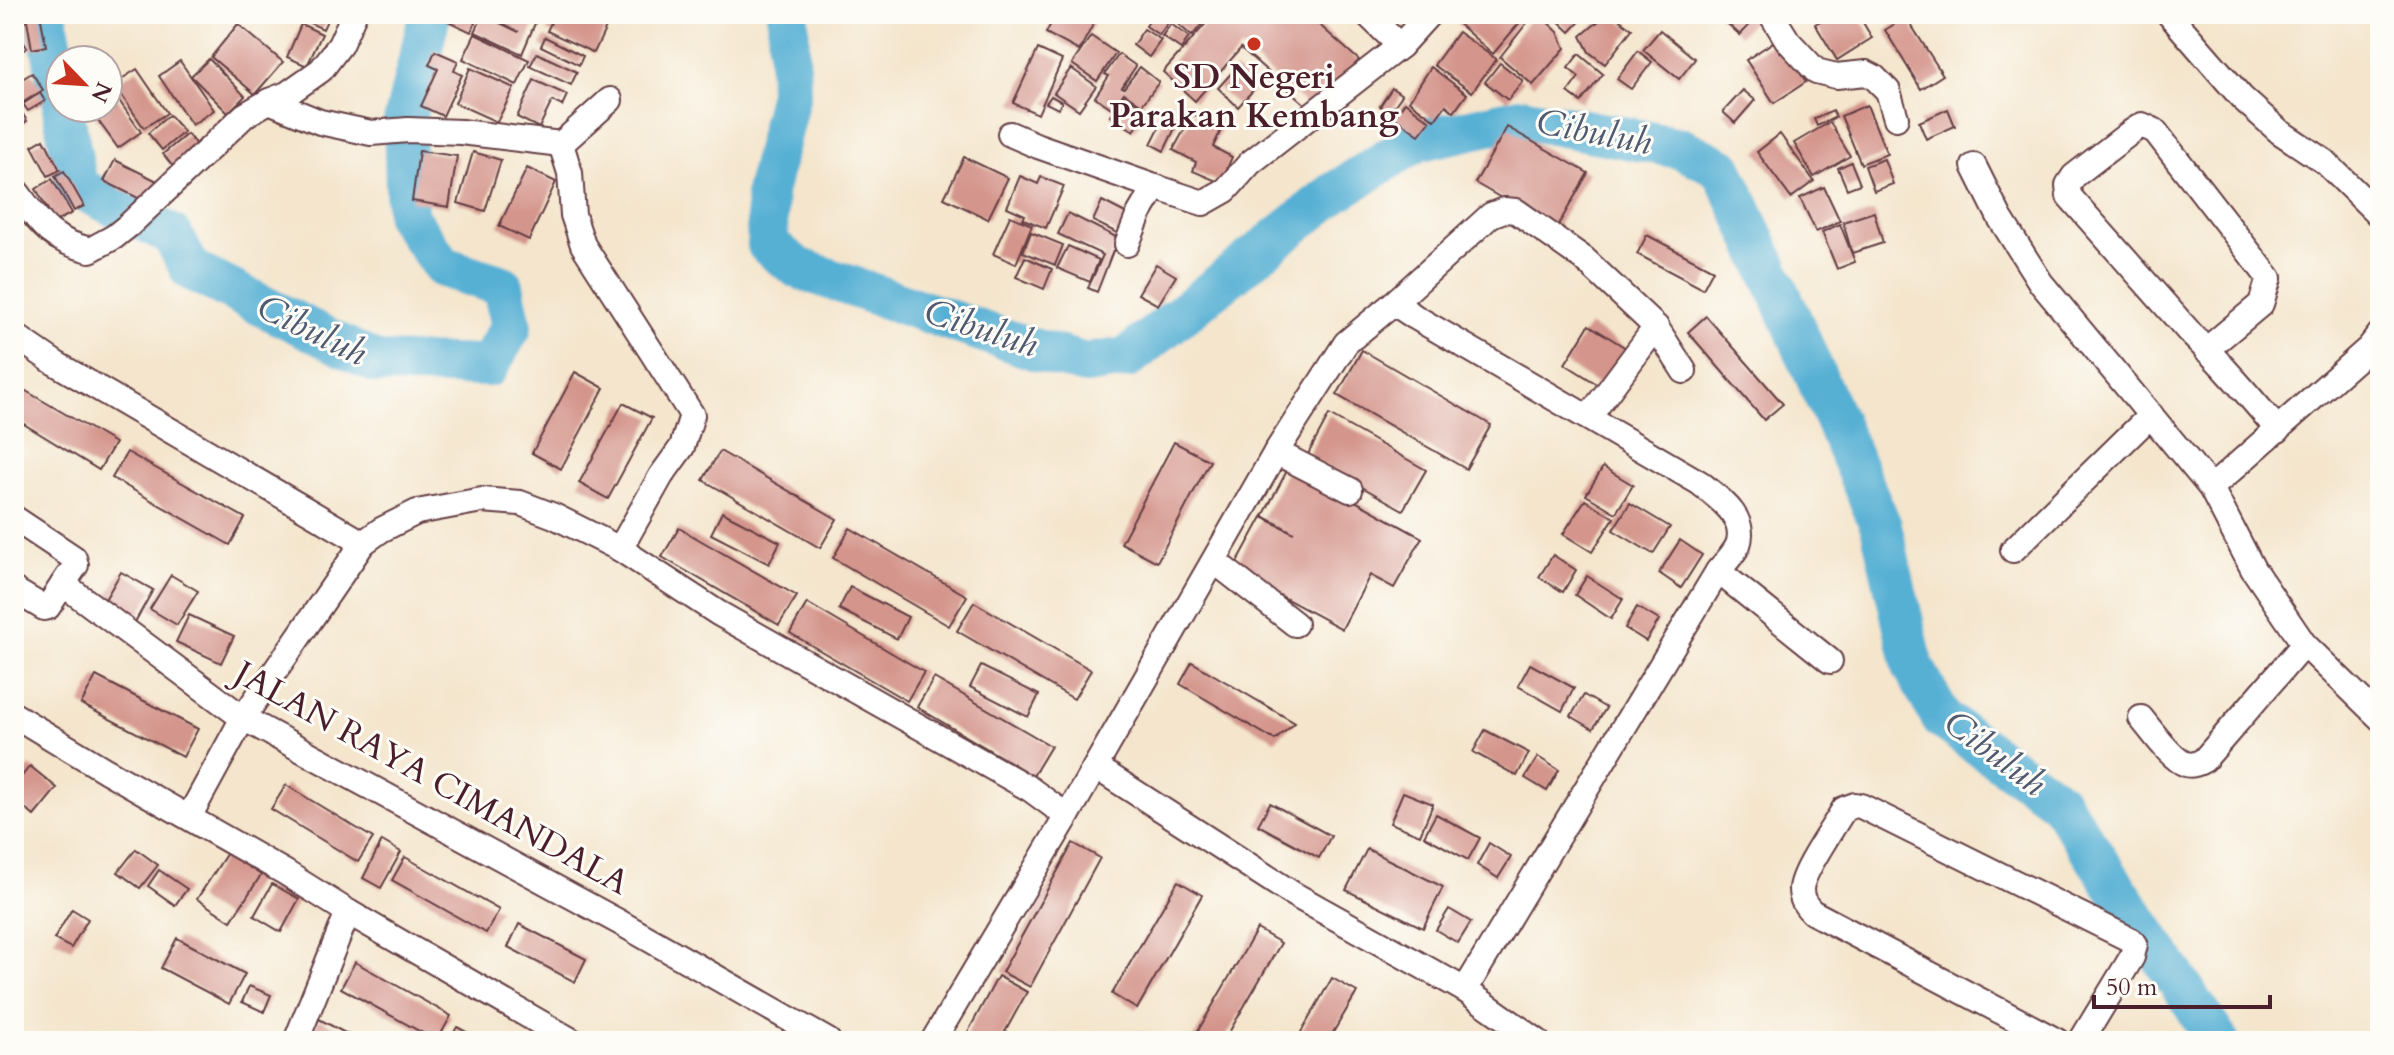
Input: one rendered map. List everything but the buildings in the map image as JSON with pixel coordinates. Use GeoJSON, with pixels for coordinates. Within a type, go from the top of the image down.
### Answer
{"type":"FeatureCollection","features":[{"type":"Feature","properties":{"kind":"street"},"geometry":{"type":"LineString","coordinates":[[14,188],[41,226],[53,235],[80,248],[90,250],[101,245],[129,225],[245,115],[287,94],[321,70],[340,45],[354,14]]}},
{"type":"Feature","properties":{"kind":"street"},"geometry":{"type":"LineString","coordinates":[[1367,14],[1400,46]]}},
{"type":"Feature","properties":{"kind":"street"},"geometry":{"type":"LineString","coordinates":[[1010,134],[1203,203],[1226,190],[1250,163],[1400,46],[1429,14]]}},
{"type":"Feature","properties":{"kind":"street"},"geometry":{"type":"LineString","coordinates":[[1771,14],[1788,41],[1816,71],[1836,76],[1866,73],[1874,77],[1888,91],[1896,118]]}},
{"type":"Feature","properties":{"kind":"street"},"geometry":{"type":"LineString","coordinates":[[2169,14],[2242,98],[2280,132],[2325,162],[2380,216]]}},
{"type":"Feature","properties":{"kind":"street"},"geometry":{"type":"LineString","coordinates":[[269,101],[320,122],[371,133],[408,130],[461,132],[561,144],[610,100]]}},
{"type":"Feature","properties":{"kind":"street"},"geometry":{"type":"LineString","coordinates":[[2206,350],[2261,304],[2269,278],[2155,131],[2142,125],[2074,176],[2068,185],[2069,196],[2206,350],[2232,376],[2278,430]]}},
{"type":"Feature","properties":{"kind":"street"},"geometry":{"type":"LineString","coordinates":[[561,144],[570,173],[573,215],[583,245],[692,415],[682,447],[661,476],[620,549]]}},
{"type":"Feature","properties":{"kind":"street"},"geometry":{"type":"LineString","coordinates":[[1974,166],[2000,218],[2041,283],[2211,488],[2253,569],[2304,644],[2380,718]]}},
{"type":"Feature","properties":{"kind":"street"},"geometry":{"type":"LineString","coordinates":[[1127,244],[1139,214],[1155,187]]}},
{"type":"Feature","properties":{"kind":"street"},"geometry":{"type":"LineString","coordinates":[[933,1041],[1096,767],[1276,452],[1346,343],[1491,215],[1504,210],[1516,211],[1584,259],[1656,327],[1684,371]]}},
{"type":"Feature","properties":{"kind":"street"},"geometry":{"type":"LineString","coordinates":[[1394,303],[1700,483],[1730,508],[1738,525],[1738,545],[1718,571],[1465,990]]}},
{"type":"Feature","properties":{"kind":"street"},"geometry":{"type":"LineString","coordinates":[[1589,417],[1656,327]]}},
{"type":"Feature","properties":{"kind":"street"},"geometry":{"type":"LineString","coordinates":[[2211,488],[2369,348],[2380,334]]}},
{"type":"Feature","properties":{"kind":"street"},"geometry":{"type":"LineString","coordinates":[[14,335],[55,363],[363,543]]}},
{"type":"Feature","properties":{"kind":"street"},"geometry":{"type":"LineString","coordinates":[[2013,550],[2151,415]]}},
{"type":"Feature","properties":{"kind":"street"},"geometry":{"type":"LineString","coordinates":[[1276,452],[1350,490]]}},
{"type":"Feature","properties":{"kind":"street"},"geometry":{"type":"LineString","coordinates":[[189,817],[243,718],[363,543],[417,512],[482,500],[520,503],[579,527],[620,549],[718,613],[1030,789],[1067,816]]}},
{"type":"Feature","properties":{"kind":"street"},"geometry":{"type":"LineString","coordinates":[[14,518],[76,560],[48,607],[44,608],[14,590]]}},
{"type":"Feature","properties":{"kind":"street"},"geometry":{"type":"LineString","coordinates":[[1214,561],[1295,624]]}},
{"type":"Feature","properties":{"kind":"street"},"geometry":{"type":"LineString","coordinates":[[1718,571],[1830,661]]}},
{"type":"Feature","properties":{"kind":"street","name":"JALAN RAYA CIMANDALA"},"geometry":{"type":"LineString","coordinates":[[63,584],[243,718],[605,914],[828,1041]]}},
{"type":"Feature","properties":{"kind":"street"},"geometry":{"type":"LineString","coordinates":[[2141,718],[2176,758],[2186,764],[2196,764],[2204,760],[2304,644]]}},
{"type":"Feature","properties":{"kind":"street"},"geometry":{"type":"LineString","coordinates":[[14,715],[572,1041]]}},
{"type":"Feature","properties":{"kind":"street"},"geometry":{"type":"LineString","coordinates":[[1096,767],[1293,894],[1465,990],[1537,1041]]}},
{"type":"Feature","properties":{"kind":"street"},"geometry":{"type":"LineString","coordinates":[[2057,1041],[1812,912],[1806,906],[1801,893],[1804,878],[1844,809],[1861,806],[2131,940],[2135,944],[2132,957],[2081,1041]]}},
{"type":"Feature","properties":{"kind":"street"},"geometry":{"type":"LineString","coordinates":[[296,1041],[348,912]]}},
{"type":"Feature","properties":{"kind":"waterway","name":"Cibuluh"},"geometry":{"type":"LineString","coordinates":[[46,14],[51,44]]}},
{"type":"Feature","properties":{"kind":"waterway","name":"Cibuluh"},"geometry":{"type":"LineString","coordinates":[[66,124],[77,187],[172,235],[191,270],[377,363],[488,366],[511,327],[503,286],[443,267],[407,217],[404,122],[430,14]]}},
{"type":"Feature","properties":{"kind":"waterway","name":"Cibuluh"},"geometry":{"type":"LineString","coordinates":[[788,14],[790,93],[766,193],[768,245],[798,268],[1033,349],[1086,364],[1127,358],[1334,193],[1417,141],[1520,118],[1680,148],[1722,168],[1881,526],[1913,666],[1942,719],[2058,801],[2218,1041]]}},
{"type":"Feature","properties":{"kind":"place","name":"SD Negeri Parakan Kembang"},"geometry":{"type":"Point","coordinates":[1254,44]}}]}
